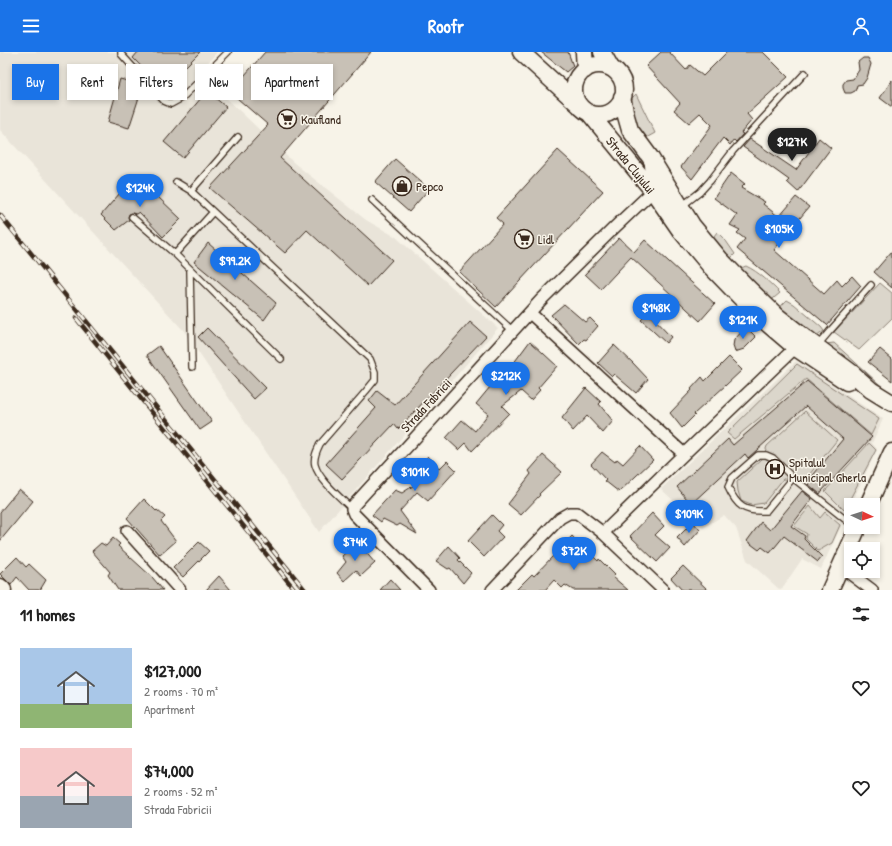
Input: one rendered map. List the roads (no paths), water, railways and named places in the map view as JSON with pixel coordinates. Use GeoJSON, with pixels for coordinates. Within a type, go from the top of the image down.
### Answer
{"type":"FeatureCollection","features":[{"type":"Feature","properties":{"kind":"main road"},"geometry":{"type":"LineString","coordinates":[[522,52],[584,110],[596,115],[603,115],[615,109],[620,104],[622,97]]}},
{"type":"Feature","properties":{"kind":"main road","name":"Strada Clujului"},"geometry":{"type":"LineString","coordinates":[[584,52],[580,75],[574,86],[576,100],[653,191],[676,212]]}},
{"type":"Feature","properties":{"kind":"main road","name":"Strada Clujului"},"geometry":{"type":"LineString","coordinates":[[602,52],[610,68],[616,72],[620,78],[623,91],[622,97],[630,130],[650,157],[676,212]]}},
{"type":"Feature","properties":{"kind":"main road"},"geometry":{"type":"LineString","coordinates":[[546,75],[569,80],[580,75],[591,67],[598,65],[610,68]]}},
{"type":"Feature","properties":{"kind":"main road"},"geometry":{"type":"LineString","coordinates":[[676,212],[680,230],[711,267],[769,325],[806,344],[846,382],[871,390],[892,403]]}},
{"type":"Feature","properties":{"kind":"main road"},"geometry":{"type":"LineString","coordinates":[[871,498],[892,452]]}},
{"type":"Feature","properties":{"kind":"main road"},"geometry":{"type":"LineString","coordinates":[[830,590],[852,534]]}},
{"type":"Feature","properties":{"kind":"main road"},"geometry":{"type":"LineString","coordinates":[[0,587],[3,590]]}},
{"type":"Feature","properties":{"kind":"street"},"geometry":{"type":"LineString","coordinates":[[650,157],[653,191]]}},
{"type":"Feature","properties":{"kind":"street","name":"Strada Fabricii"},"geometry":{"type":"LineString","coordinates":[[352,509],[353,506],[541,300],[653,191]]}},
{"type":"Feature","properties":{"kind":"street"},"geometry":{"type":"LineString","coordinates":[[530,313],[684,454]]}},
{"type":"Feature","properties":{"kind":"street"},"geometry":{"type":"LineString","coordinates":[[603,533],[684,454],[806,344]]}},
{"type":"Feature","properties":{"kind":"street"},"geometry":{"type":"LineString","coordinates":[[352,509],[354,514],[428,590]]}},
{"type":"Feature","properties":{"kind":"street"},"geometry":{"type":"LineString","coordinates":[[492,590],[560,518],[569,513],[577,513],[603,533],[663,590]]}},
{"type":"Feature","properties":{"kind":"street"},"geometry":{"type":"LineString","coordinates":[[127,531],[180,590]]}},
{"type":"Feature","properties":{"kind":"street"},"geometry":{"type":"LineString","coordinates":[[840,566],[872,590]]}},
{"type":"Feature","properties":{"kind":"lane"},"geometry":{"type":"LineString","coordinates":[[121,52],[121,54],[164,101],[171,104],[182,98],[228,52]]}},
{"type":"Feature","properties":{"kind":"lane"},"geometry":{"type":"LineString","coordinates":[[676,212],[700,192],[733,151],[805,73]]}},
{"type":"Feature","properties":{"kind":"lane"},"geometry":{"type":"LineString","coordinates":[[191,191],[238,137]]}},
{"type":"Feature","properties":{"kind":"lane"},"geometry":{"type":"LineString","coordinates":[[176,182],[191,191],[370,359],[375,372],[374,380],[320,444],[316,454],[315,464],[321,477],[352,509]]}},
{"type":"Feature","properties":{"kind":"lane"},"geometry":{"type":"LineString","coordinates":[[372,200],[513,331]]}},
{"type":"Feature","properties":{"kind":"lane"},"geometry":{"type":"LineString","coordinates":[[174,254],[213,212]]}},
{"type":"Feature","properties":{"kind":"lane"},"geometry":{"type":"LineString","coordinates":[[132,217],[174,254],[282,359]]}},
{"type":"Feature","properties":{"kind":"lane"},"geometry":{"type":"LineString","coordinates":[[190,271],[192,367]]}},
{"type":"Feature","properties":{"kind":"lane"},"geometry":{"type":"LineString","coordinates":[[806,344],[828,332],[871,285]]}},
{"type":"Feature","properties":{"kind":"lane"},"geometry":{"type":"LineString","coordinates":[[793,478],[766,511],[755,512],[744,509],[732,496],[728,487],[732,478],[758,455],[766,455],[773,458],[793,478],[844,518]]}},
{"type":"Feature","properties":{"kind":"railway"},"geometry":{"type":"LineString","coordinates":[[0,215],[305,590]]}},
{"type":"Feature","properties":{"kind":"railway"},"geometry":{"type":"LineString","coordinates":[[76,318],[295,590]]}},
{"type":"Feature","properties":{"kind":"place","name":"Kaufland"},"geometry":{"type":"Point","coordinates":[287,119]}},
{"type":"Feature","properties":{"kind":"place","name":"Pepco"},"geometry":{"type":"Point","coordinates":[402,186]}},
{"type":"Feature","properties":{"kind":"place","name":"Lidl"},"geometry":{"type":"Point","coordinates":[524,239]}},
{"type":"Feature","properties":{"kind":"place","name":"Spitalul Municipal Gherla"},"geometry":{"type":"Point","coordinates":[775,469]}}]}
